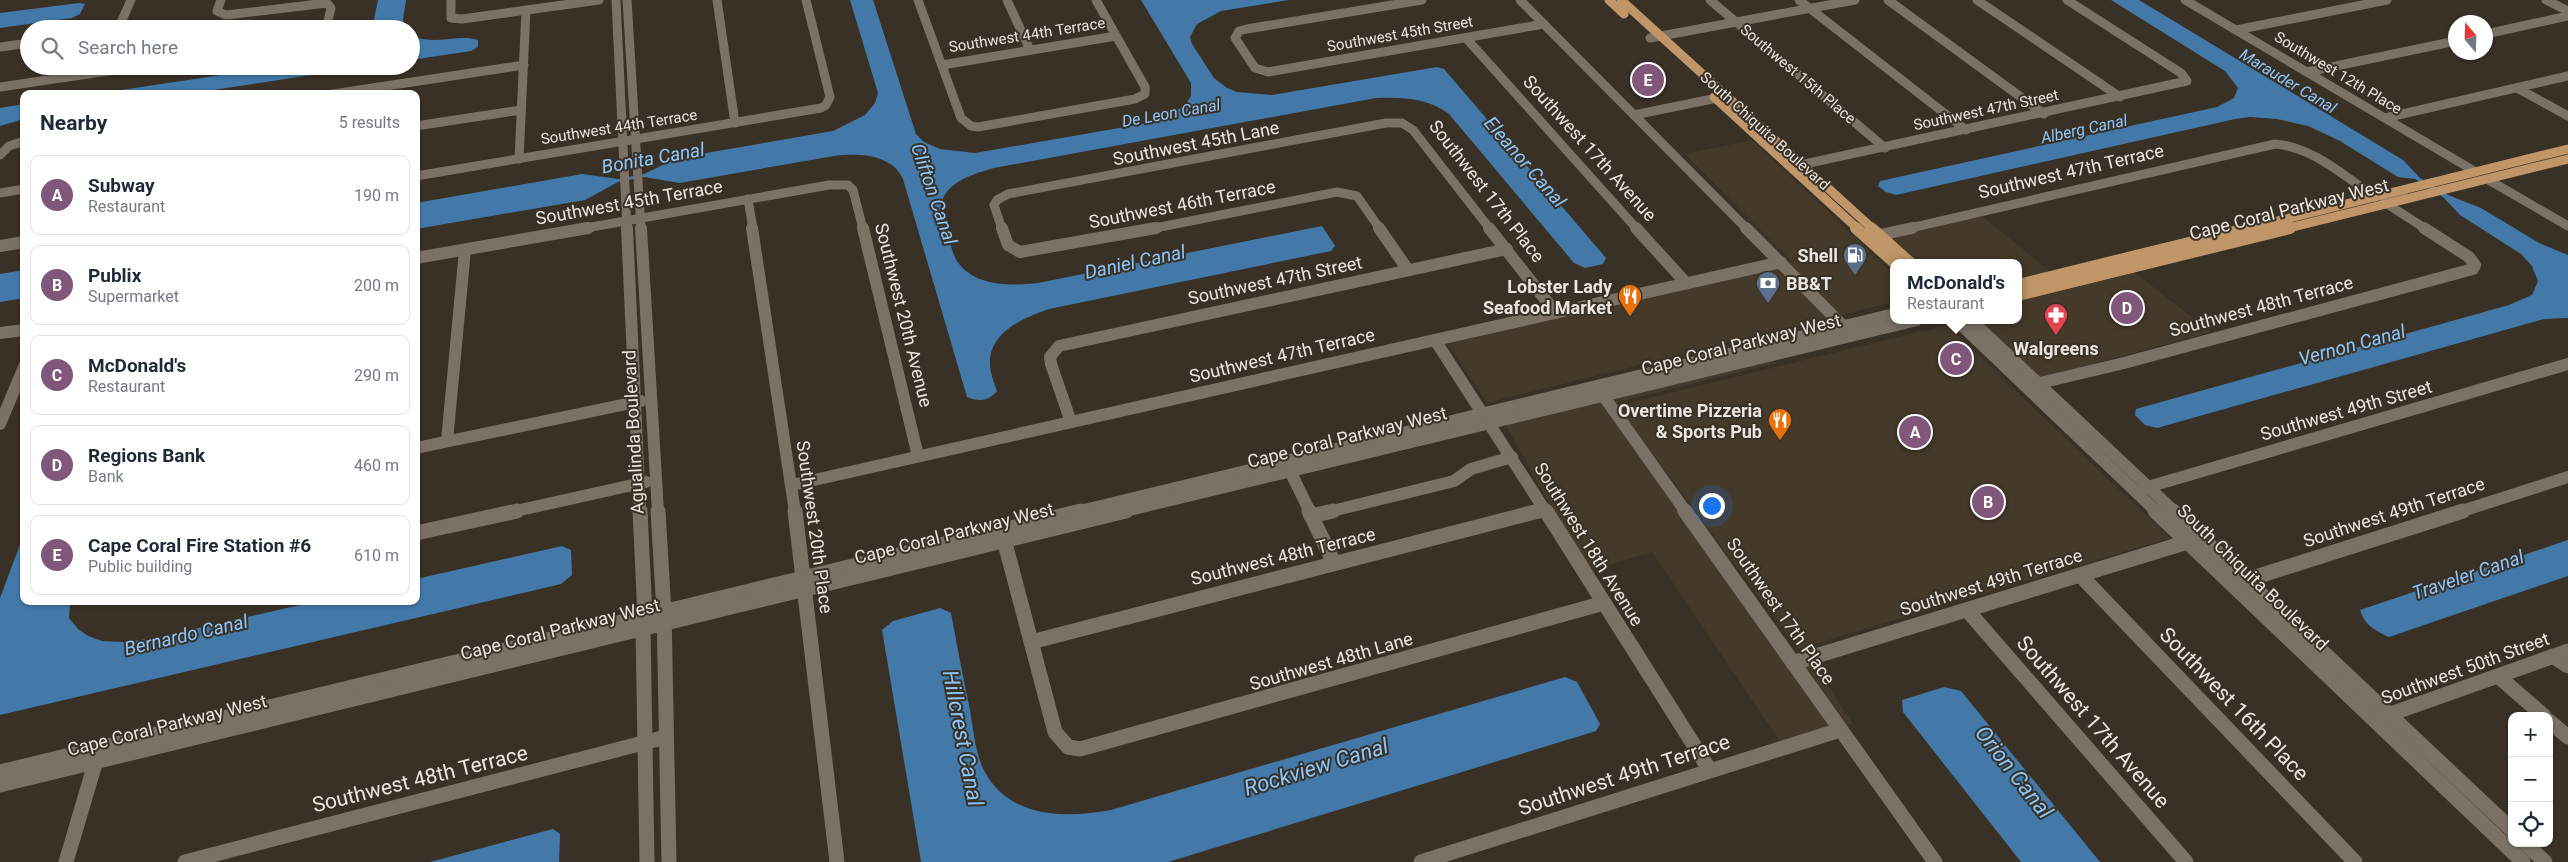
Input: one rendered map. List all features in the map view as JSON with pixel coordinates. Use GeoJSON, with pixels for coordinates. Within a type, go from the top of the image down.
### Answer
{"type":"FeatureCollection","features":[{"type":"Feature","properties":{"kind":"main road","name":"South Chiquita Boulevard"},"geometry":{"type":"LineString","coordinates":[[1609,0],[1655,37],[1721,97],[1802,165],[1906,259]]}},
{"type":"Feature","properties":{"kind":"main road","name":"South Chiquita Boulevard"},"geometry":{"type":"LineString","coordinates":[[1621,0],[1655,37]]}},
{"type":"Feature","properties":{"kind":"main road","name":"South Chiquita Boulevard"},"geometry":{"type":"LineString","coordinates":[[1721,97],[1791,167],[1891,259]]}},
{"type":"Feature","properties":{"kind":"main road","name":"Cape Coral Parkway West"},"geometry":{"type":"LineString","coordinates":[[2022,284],[2568,149]]}},
{"type":"Feature","properties":{"kind":"main road","name":"Cape Coral Parkway West"},"geometry":{"type":"LineString","coordinates":[[2022,294],[2568,159]]}},
{"type":"Feature","properties":{"kind":"main road"},"geometry":{"type":"LineString","coordinates":[[2242,240],[2257,231],[2303,219],[2301,215]]}},
{"type":"Feature","properties":{"kind":"main road"},"geometry":{"type":"LineString","coordinates":[[2091,277],[2090,273],[2094,271],[2144,259],[2157,250]]}},
{"type":"Feature","properties":{"kind":"street"},"geometry":{"type":"LineString","coordinates":[[122,20],[131,0]]}},
{"type":"Feature","properties":{"kind":"street"},"geometry":{"type":"LineString","coordinates":[[220,0],[217,11],[220,14],[327,3],[331,8],[328,20]]}},
{"type":"Feature","properties":{"kind":"street"},"geometry":{"type":"LineString","coordinates":[[451,0],[450,15],[456,19],[599,0]]}},
{"type":"Feature","properties":{"kind":"street","name":"Agualinda Boulevard"},"geometry":{"type":"LineString","coordinates":[[616,0],[644,622],[647,862]]}},
{"type":"Feature","properties":{"kind":"street","name":"Agualinda Boulevard"},"geometry":{"type":"LineString","coordinates":[[627,0],[652,399],[663,618],[669,862]]}},
{"type":"Feature","properties":{"kind":"street"},"geometry":{"type":"LineString","coordinates":[[717,0],[735,123]]}},
{"type":"Feature","properties":{"kind":"street","name":"Southwest 44th Terrace"},"geometry":{"type":"LineString","coordinates":[[420,175],[813,110],[826,105],[829,93],[806,0]]}},
{"type":"Feature","properties":{"kind":"street"},"geometry":{"type":"LineString","coordinates":[[918,0],[961,118],[963,122],[971,126],[986,126],[1135,99],[1145,94],[1145,87],[1096,0]]}},
{"type":"Feature","properties":{"kind":"street"},"geometry":{"type":"LineString","coordinates":[[1007,0],[1030,50]]}},
{"type":"Feature","properties":{"kind":"street","name":"Southwest 45th Street"},"geometry":{"type":"LineString","coordinates":[[1422,0],[1256,27],[1236,34],[1235,38],[1255,68],[1260,71],[1288,69],[1544,24]]}},
{"type":"Feature","properties":{"kind":"street"},"geometry":{"type":"LineString","coordinates":[[1520,0],[1843,326]]}},
{"type":"Feature","properties":{"kind":"street","name":"Southwest 15th Place"},"geometry":{"type":"LineString","coordinates":[[1710,0],[1885,148]]}},
{"type":"Feature","properties":{"kind":"street"},"geometry":{"type":"LineString","coordinates":[[1799,0],[1966,130]]}},
{"type":"Feature","properties":{"kind":"street"},"geometry":{"type":"LineString","coordinates":[[1655,37],[1855,0]]}},
{"type":"Feature","properties":{"kind":"street"},"geometry":{"type":"LineString","coordinates":[[1888,0],[2044,114]]}},
{"type":"Feature","properties":{"kind":"street"},"geometry":{"type":"LineString","coordinates":[[1977,0],[2120,98]]}},
{"type":"Feature","properties":{"kind":"street","name":"Southwest 47th Street"},"geometry":{"type":"LineString","coordinates":[[1791,167],[2120,98],[2187,82],[2181,73],[2067,0]]}},
{"type":"Feature","properties":{"kind":"street","name":"Southwest 12th Place"},"geometry":{"type":"LineString","coordinates":[[2185,0],[2476,172]]}},
{"type":"Feature","properties":{"kind":"street"},"geometry":{"type":"LineString","coordinates":[[2236,30],[2387,0]]}},
{"type":"Feature","properties":{"kind":"street"},"geometry":{"type":"LineString","coordinates":[[2546,0],[2568,11]]}},
{"type":"Feature","properties":{"kind":"street"},"geometry":{"type":"LineString","coordinates":[[519,159],[526,10]]}},
{"type":"Feature","properties":{"kind":"street"},"geometry":{"type":"LineString","coordinates":[[2493,32],[2568,16]]}},
{"type":"Feature","properties":{"kind":"street","name":"Southwest 44th Terrace"},"geometry":{"type":"LineString","coordinates":[[942,64],[1116,36]]}},
{"type":"Feature","properties":{"kind":"street","name":"Southwest 17th Avenue"},"geometry":{"type":"LineString","coordinates":[[1466,38],[1686,283]]}},
{"type":"Feature","properties":{"kind":"street"},"geometry":{"type":"LineString","coordinates":[[2308,72],[2448,43]]}},
{"type":"Feature","properties":{"kind":"street"},"geometry":{"type":"LineString","coordinates":[[0,47],[20,44]]}},
{"type":"Feature","properties":{"kind":"street"},"geometry":{"type":"LineString","coordinates":[[358,90],[524,64]]}},
{"type":"Feature","properties":{"kind":"street"},"geometry":{"type":"LineString","coordinates":[[0,87],[67,75]]}},
{"type":"Feature","properties":{"kind":"street"},"geometry":{"type":"LineString","coordinates":[[2385,118],[2568,76]]}},
{"type":"Feature","properties":{"kind":"street"},"geometry":{"type":"LineString","coordinates":[[2517,88],[2568,116]]}},
{"type":"Feature","properties":{"kind":"street"},"geometry":{"type":"LineString","coordinates":[[1634,115],[1721,97]]}},
{"type":"Feature","properties":{"kind":"street"},"geometry":{"type":"LineString","coordinates":[[420,125],[521,110]]}},
{"type":"Feature","properties":{"kind":"street","name":"Southwest 45th Lane"},"geometry":{"type":"LineString","coordinates":[[1020,252],[1008,245],[994,205],[997,200],[1018,193],[1386,124],[1402,123]]}},
{"type":"Feature","properties":{"kind":"street","name":"Southwest 17th Place"},"geometry":{"type":"LineString","coordinates":[[1402,123],[1414,130],[1556,312]]}},
{"type":"Feature","properties":{"kind":"street"},"geometry":{"type":"LineString","coordinates":[[0,155],[10,146],[20,142]]}},
{"type":"Feature","properties":{"kind":"street","name":"Southwest 47th Terrace"},"geometry":{"type":"LineString","coordinates":[[1868,238],[2284,143],[2302,150],[2375,197]]}},
{"type":"Feature","properties":{"kind":"street"},"geometry":{"type":"LineString","coordinates":[[2487,179],[2568,226]]}},
{"type":"Feature","properties":{"kind":"street"},"geometry":{"type":"LineString","coordinates":[[2387,204],[2384,201],[2390,197],[2438,186],[2441,180]]}},
{"type":"Feature","properties":{"kind":"street","name":"Southwest 45th Terrace"},"geometry":{"type":"LineString","coordinates":[[420,257],[829,185],[848,185]]}},
{"type":"Feature","properties":{"kind":"street","name":"Southwest 20th Avenue"},"geometry":{"type":"LineString","coordinates":[[848,185],[853,190],[856,200],[918,456]]}},
{"type":"Feature","properties":{"kind":"street"},"geometry":{"type":"LineString","coordinates":[[0,193],[20,190]]}},
{"type":"Feature","properties":{"kind":"street","name":"Southwest 46th Terrace"},"geometry":{"type":"LineString","coordinates":[[1020,252],[1081,242],[1336,192],[1350,192],[1357,196],[1408,270]]}},
{"type":"Feature","properties":{"kind":"street","name":"Southwest 20th Place"},"geometry":{"type":"LineString","coordinates":[[748,199],[792,485],[838,862]]}},
{"type":"Feature","properties":{"kind":"street","name":"Southwest 48th Terrace"},"geometry":{"type":"LineString","coordinates":[[2032,385],[2473,269],[2475,265],[2469,257],[2387,204]]}},
{"type":"Feature","properties":{"kind":"street"},"geometry":{"type":"LineString","coordinates":[[0,246],[20,243]]}},
{"type":"Feature","properties":{"kind":"street","name":"Southwest 47th Street"},"geometry":{"type":"LineString","coordinates":[[1071,422],[1050,357],[1053,350],[1067,343],[1507,249]]}},
{"type":"Feature","properties":{"kind":"street"},"geometry":{"type":"LineString","coordinates":[[447,441],[465,250]]}},
{"type":"Feature","properties":{"kind":"street","name":"Southwest 47th Terrace"},"geometry":{"type":"LineString","coordinates":[[792,485],[1781,262]]}},
{"type":"Feature","properties":{"kind":"street","name":"Cape Coral Parkway West"},"geometry":{"type":"LineString","coordinates":[[0,772],[97,755],[1600,391],[1746,349],[1890,315]]}},
{"type":"Feature","properties":{"kind":"street","name":"Cape Coral Parkway West"},"geometry":{"type":"LineString","coordinates":[[1600,391],[1690,376],[1901,324]]}},
{"type":"Feature","properties":{"kind":"street","name":"South Chiquita Boulevard"},"geometry":{"type":"LineString","coordinates":[[1961,324],[2032,385],[2239,582],[2374,720],[2523,862]]}},
{"type":"Feature","properties":{"kind":"street","name":"South Chiquita Boulevard"},"geometry":{"type":"LineString","coordinates":[[1975,324],[2032,385]]}},
{"type":"Feature","properties":{"kind":"street"},"geometry":{"type":"LineString","coordinates":[[0,333],[20,330]]}},
{"type":"Feature","properties":{"kind":"street"},"geometry":{"type":"LineString","coordinates":[[1772,356],[1777,348],[1812,333]]}},
{"type":"Feature","properties":{"kind":"street","name":"Southwest 18th Avenue"},"geometry":{"type":"LineString","coordinates":[[1435,340],[1487,417],[1709,769]]}},
{"type":"Feature","properties":{"kind":"street"},"geometry":{"type":"LineString","coordinates":[[1690,376],[1689,372],[1693,368],[1731,358],[1746,349]]}},
{"type":"Feature","properties":{"kind":"street","name":"Southwest 49th Street"},"geometry":{"type":"LineString","coordinates":[[2141,489],[2568,364]]}},
{"type":"Feature","properties":{"kind":"street"},"geometry":{"type":"LineString","coordinates":[[0,424],[20,376]]}},
{"type":"Feature","properties":{"kind":"street","name":"Southwest 17th Place"},"geometry":{"type":"LineString","coordinates":[[1600,391],[1793,663],[1930,861]]}},
{"type":"Feature","properties":{"kind":"street"},"geometry":{"type":"LineString","coordinates":[[420,447],[652,399]]}},
{"type":"Feature","properties":{"kind":"street","name":"Cape Coral Parkway West"},"geometry":{"type":"LineString","coordinates":[[1003,535],[1290,471],[1487,417]]}},
{"type":"Feature","properties":{"kind":"street"},"geometry":{"type":"LineString","coordinates":[[1311,516],[1454,481],[1461,478],[1471,469],[1512,457]]}},
{"type":"Feature","properties":{"kind":"street"},"geometry":{"type":"LineString","coordinates":[[1290,471],[1334,564]]}},
{"type":"Feature","properties":{"kind":"street","name":"Southwest 49th Terrace"},"geometry":{"type":"LineString","coordinates":[[2239,582],[2568,477]]}},
{"type":"Feature","properties":{"kind":"street"},"geometry":{"type":"LineString","coordinates":[[420,532],[656,479]]}},
{"type":"Feature","properties":{"kind":"street","name":"Southwest 48th Terrace"},"geometry":{"type":"LineString","coordinates":[[1031,642],[1545,509]]}},
{"type":"Feature","properties":{"kind":"street"},"geometry":{"type":"LineString","coordinates":[[1003,535],[1031,642]]}},
{"type":"Feature","properties":{"kind":"street","name":"Southwest 49th Terrace"},"geometry":{"type":"LineString","coordinates":[[1793,663],[2195,540]]}},
{"type":"Feature","properties":{"kind":"street","name":"Southwest 16th Place"},"geometry":{"type":"LineString","coordinates":[[2081,576],[2355,862]]}},
{"type":"Feature","properties":{"kind":"street","name":"South Chiquita Boulevard"},"geometry":{"type":"LineString","coordinates":[[2239,582],[2389,715],[2508,826]]}},
{"type":"Feature","properties":{"kind":"street","name":"Southwest 48th Lane"},"geometry":{"type":"LineString","coordinates":[[1031,642],[1055,732],[1068,747],[1080,749],[1097,746],[1604,603]]}},
{"type":"Feature","properties":{"kind":"street","name":"Southwest 17th Avenue"},"geometry":{"type":"LineString","coordinates":[[1967,610],[2186,862]]}},
{"type":"Feature","properties":{"kind":"street","name":"Southwest 50th Street"},"geometry":{"type":"LineString","coordinates":[[2374,720],[2568,651]]}},
{"type":"Feature","properties":{"kind":"street"},"geometry":{"type":"LineString","coordinates":[[2552,656],[2568,666]]}},
{"type":"Feature","properties":{"kind":"street"},"geometry":{"type":"LineString","coordinates":[[2498,676],[2539,712]]}},
{"type":"Feature","properties":{"kind":"street"},"geometry":{"type":"LineString","coordinates":[[2553,724],[2568,737]]}},
{"type":"Feature","properties":{"kind":"street","name":"Southwest 49th Terrace"},"geometry":{"type":"LineString","coordinates":[[1421,862],[1709,769],[1840,730]]}},
{"type":"Feature","properties":{"kind":"street","name":"Southwest 48th Terrace"},"geometry":{"type":"LineString","coordinates":[[185,862],[666,737]]}},
{"type":"Feature","properties":{"kind":"street"},"geometry":{"type":"LineString","coordinates":[[66,862],[97,755]]}},
{"type":"Feature","properties":{"kind":"street","name":"Cape Coral Parkway West"},"geometry":{"type":"LineString","coordinates":[[0,786],[97,755]]}},
{"type":"Feature","properties":{"kind":"street"},"geometry":{"type":"LineString","coordinates":[[2530,847],[2546,862]]}},
{"type":"Feature","properties":{"kind":"shaded area"},"geometry":{"type":"Polygon","coordinates":[[[1752,140],[1890,270],[1890,303],[1487,403],[1448,344],[1792,262],[1685,154],[1752,140]]]}},
{"type":"Feature","properties":{"kind":"shaded area"},"geometry":{"type":"Polygon","coordinates":[[[1982,216],[2052,273],[2022,280],[2022,259],[1910,259],[1883,235],[1982,216]]]}},
{"type":"Feature","properties":{"kind":"shaded area"},"geometry":{"type":"Polygon","coordinates":[[[2134,272],[2211,332],[2041,378],[1984,324],[2022,324],[2022,300],[2134,272]]]}},
{"type":"Feature","properties":{"kind":"shaded area"},"geometry":{"type":"Polygon","coordinates":[[[1947,325],[2170,538],[1798,649],[1617,406],[1947,325]]]}},
{"type":"Feature","properties":{"kind":"shaded area"},"geometry":{"type":"Polygon","coordinates":[[[1772,359],[1775,363],[1615,403],[1613,406],[1794,650],[1811,661],[1853,724],[1781,743],[1652,552],[1587,571],[1504,422],[1772,359]]]}},
{"type":"Feature","properties":{"kind":"water"},"geometry":{"type":"Polygon","coordinates":[[[378,0],[406,0],[403,20],[374,20],[378,0]]]}},
{"type":"Feature","properties":{"kind":"water","name":"Clifton Canal"},"geometry":{"type":"Polygon","coordinates":[[[850,0],[873,0],[916,134],[924,142],[940,149],[975,153],[1142,124],[1164,118],[1185,105],[1191,96],[1191,83],[1141,0],[1289,0],[1221,11],[1197,24],[1190,37],[1192,44],[1214,78],[1227,88],[1237,92],[1272,95],[1437,67],[1444,69],[1606,258],[1603,264],[1585,268],[1574,263],[1449,114],[1432,105],[1414,100],[1376,98],[994,168],[969,176],[954,185],[943,198],[941,209],[951,247],[957,261],[964,270],[973,276],[994,283],[1038,283],[1322,226],[1335,246],[1331,251],[1049,309],[1029,317],[1009,328],[995,343],[991,353],[990,364],[991,374],[997,391],[987,399],[976,400],[967,397],[903,179],[891,164],[883,160],[863,155],[834,156],[680,183],[644,177],[618,182],[585,200],[420,228],[420,202],[582,174],[618,179],[644,174],[677,158],[833,131],[865,115],[875,103],[878,93],[850,0]]]}},
{"type":"Feature","properties":{"kind":"water"},"geometry":{"type":"Polygon","coordinates":[[[2111,0],[2139,0],[2403,160],[2420,178],[2448,195],[2481,208],[2539,243],[2568,255],[2568,318],[2544,319],[2157,428],[2145,425],[2135,415],[2136,409],[2509,305],[2532,295],[2538,281],[2532,266],[2521,254],[2460,215],[2443,197],[2415,179],[2398,177],[2340,141],[2308,126],[2277,119],[2250,117],[2235,119],[1896,195],[1886,192],[1878,186],[1880,181],[2217,107],[2234,98],[2238,88],[2225,71],[2111,0]]]}},
{"type":"Feature","properties":{"kind":"water"},"geometry":{"type":"Polygon","coordinates":[[[79,3],[85,4],[80,14],[72,18],[20,20],[20,25],[0,28],[0,13],[79,3]]]}},
{"type":"Feature","properties":{"kind":"water"},"geometry":{"type":"Polygon","coordinates":[[[420,38],[437,40],[470,38],[478,40],[478,47],[471,51],[420,59],[420,38]]]}},
{"type":"Feature","properties":{"kind":"water"},"geometry":{"type":"Polygon","coordinates":[[[221,75],[311,75],[213,90],[122,90],[221,75]]]}},
{"type":"Feature","properties":{"kind":"water"},"geometry":{"type":"Polygon","coordinates":[[[20,105],[20,120],[0,126],[0,108],[20,105]]]}},
{"type":"Feature","properties":{"kind":"water"},"geometry":{"type":"Polygon","coordinates":[[[20,271],[20,299],[0,302],[0,274],[20,271]]]}},
{"type":"Feature","properties":{"kind":"water","name":"Traveler Canal"},"geometry":{"type":"Polygon","coordinates":[[[2568,540],[2568,576],[2389,637],[2368,624],[2360,610],[2568,540]]]}},
{"type":"Feature","properties":{"kind":"water","name":"Bernardo Canal"},"geometry":{"type":"Polygon","coordinates":[[[20,545],[20,605],[70,605],[69,618],[78,629],[88,636],[102,641],[125,642],[155,638],[300,605],[420,605],[420,578],[562,546],[571,550],[572,575],[561,584],[0,715],[0,598],[20,545]]]}},
{"type":"Feature","properties":{"kind":"water"},"geometry":{"type":"Polygon","coordinates":[[[940,608],[951,613],[976,746],[982,766],[992,783],[1005,796],[1020,805],[1037,811],[1055,814],[1074,814],[1111,810],[1565,677],[1577,682],[1600,724],[1596,731],[1168,862],[921,862],[882,630],[893,621],[940,608]]]}},
{"type":"Feature","properties":{"kind":"water","name":"Orion Canal"},"geometry":{"type":"Polygon","coordinates":[[[1944,687],[1961,691],[2100,862],[2021,862],[1903,712],[1902,700],[1944,687]]]}},
{"type":"Feature","properties":{"kind":"water"},"geometry":{"type":"Polygon","coordinates":[[[553,829],[560,834],[559,862],[430,862],[553,829]]]}},
{"type":"Feature","properties":{"kind":"place","name":"Cape Coral Fire Station #6"},"geometry":{"type":"Point","coordinates":[1648,80]}},
{"type":"Feature","properties":{"kind":"place","name":"Shell"},"geometry":{"type":"Point","coordinates":[1855,276]}},
{"type":"Feature","properties":{"kind":"place","name":"BB&T"},"geometry":{"type":"Point","coordinates":[1768,304]}},
{"type":"Feature","properties":{"kind":"place","name":"Regions Bank"},"geometry":{"type":"Point","coordinates":[2127,308]}},
{"type":"Feature","properties":{"kind":"place","name":"Lobster Lady Seafood Market"},"geometry":{"type":"Point","coordinates":[1630,317]}},
{"type":"Feature","properties":{"kind":"place","name":"Walgreens"},"geometry":{"type":"Point","coordinates":[2056,336]}},
{"type":"Feature","properties":{"kind":"place","name":"McDonald's"},"geometry":{"type":"Point","coordinates":[1956,359]}},
{"type":"Feature","properties":{"kind":"place","name":"Subway"},"geometry":{"type":"Point","coordinates":[1915,432]}},
{"type":"Feature","properties":{"kind":"place","name":"Overtime Pizzeria & Sports Pub"},"geometry":{"type":"Point","coordinates":[1780,441]}},
{"type":"Feature","properties":{"kind":"place","name":"Publix"},"geometry":{"type":"Point","coordinates":[1988,502]}},
{"type":"Feature","properties":{"kind":"water label","name":"Marauder Canal"},"geometry":{"type":"Point","coordinates":[2288,81]}},
{"type":"Feature","properties":{"kind":"water label","name":"De Leon Canal"},"geometry":{"type":"Point","coordinates":[1171,113]}},
{"type":"Feature","properties":{"kind":"water label","name":"Alberg Canal"},"geometry":{"type":"Point","coordinates":[2084,129]}},
{"type":"Feature","properties":{"kind":"water label","name":"Bonita Canal"},"geometry":{"type":"Point","coordinates":[653,158]}},
{"type":"Feature","properties":{"kind":"water label","name":"Eleanor Canal"},"geometry":{"type":"Point","coordinates":[1525,162]}},
{"type":"Feature","properties":{"kind":"water label","name":"Daniel Canal"},"geometry":{"type":"Point","coordinates":[1135,262]}},
{"type":"Feature","properties":{"kind":"water label","name":"Vernon Canal"},"geometry":{"type":"Point","coordinates":[2352,345]}},
{"type":"Feature","properties":{"kind":"water label","name":"Hillcrest Canal"},"geometry":{"type":"Point","coordinates":[963,738]}},
{"type":"Feature","properties":{"kind":"water label","name":"Rockview Canal"},"geometry":{"type":"Point","coordinates":[1316,767]}}]}
